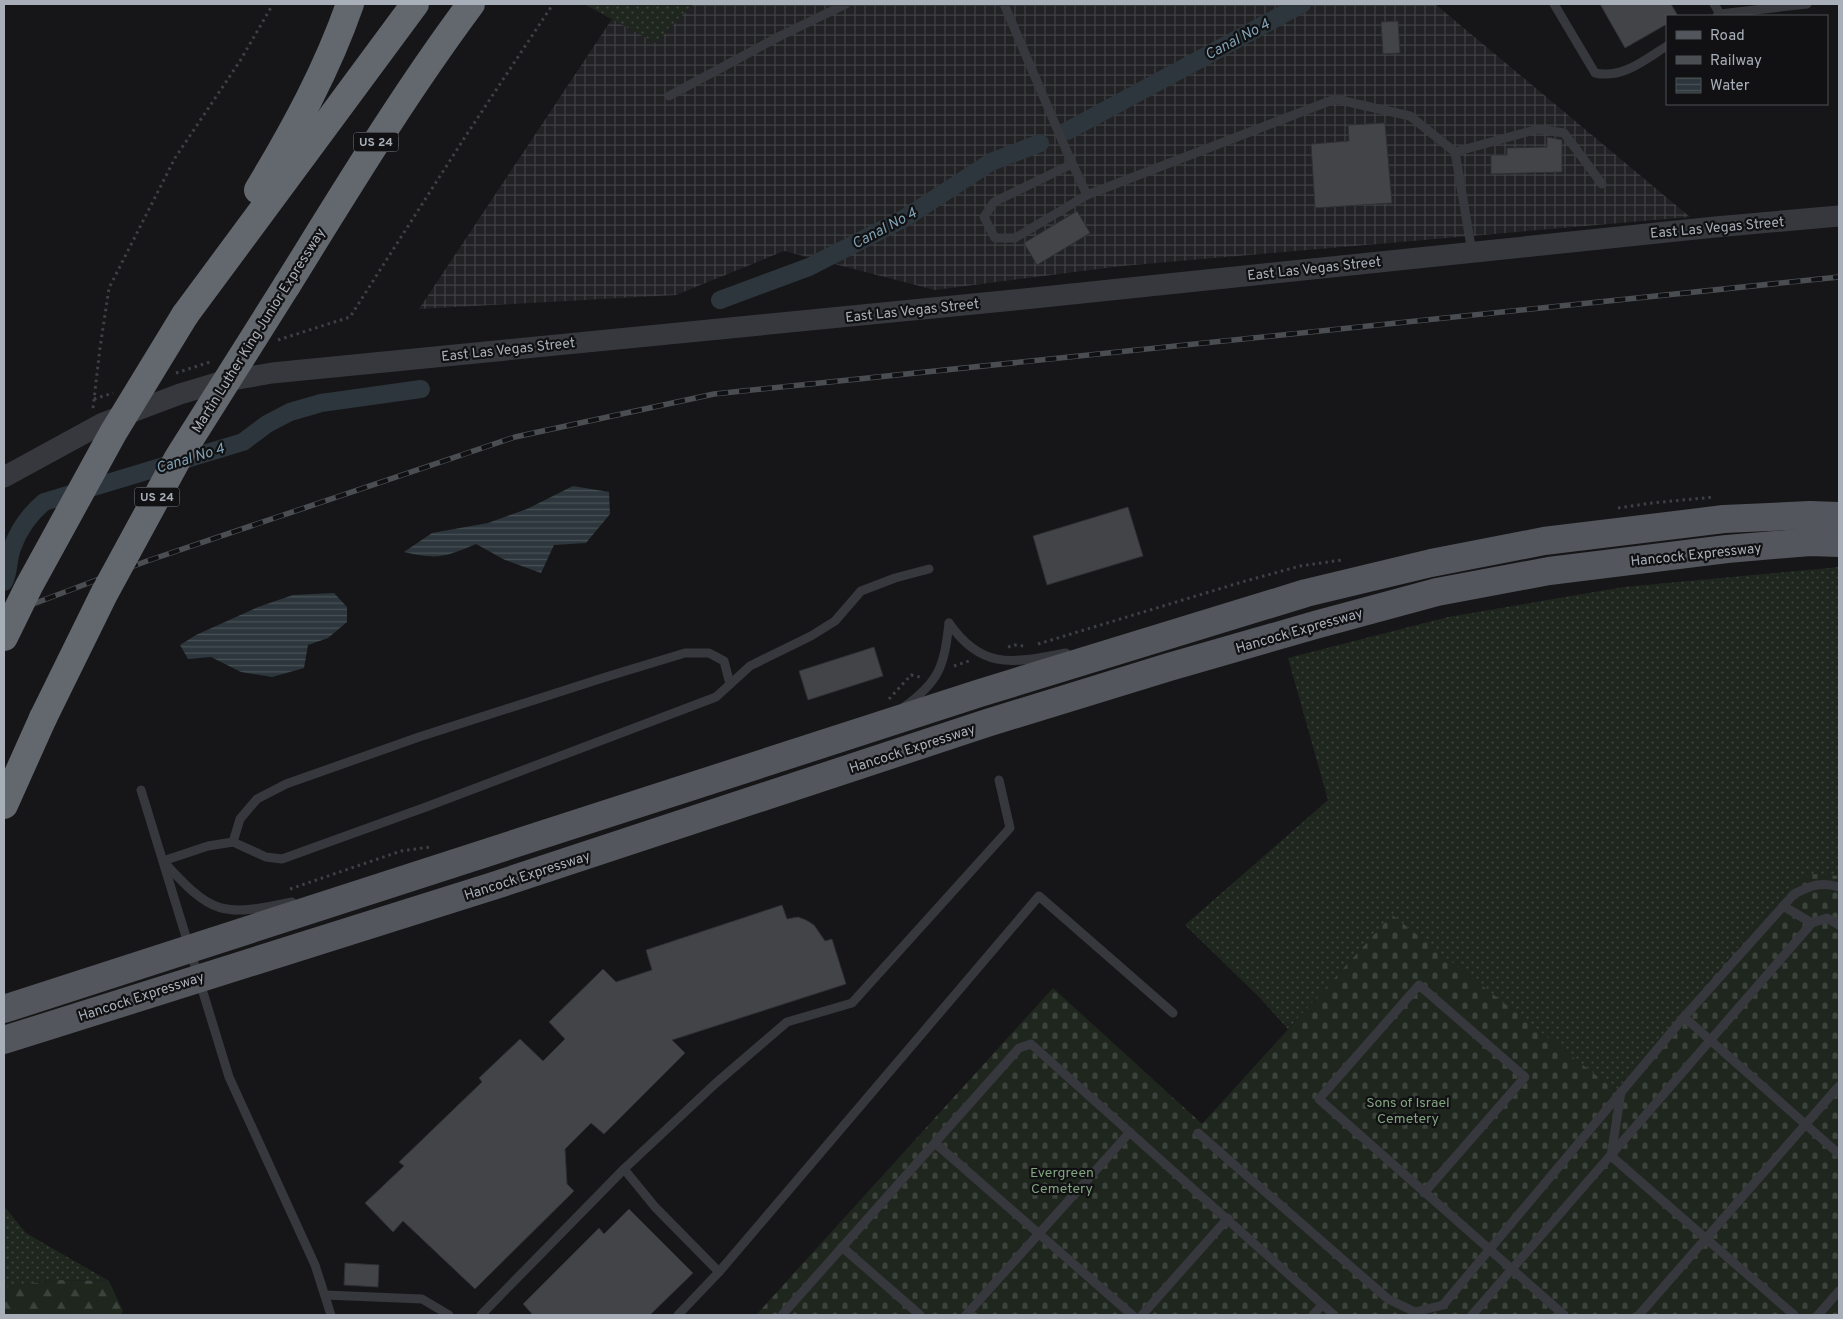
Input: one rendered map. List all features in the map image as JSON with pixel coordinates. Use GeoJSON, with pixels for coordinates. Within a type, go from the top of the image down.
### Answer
{"type":"FeatureCollection","features":[{"type":"Feature","properties":{"kind":"highway"},"geometry":{"type":"LineString","coordinates":[[4,637],[29,586],[113,433],[185,315],[311,98],[328,63],[350,4]]}},
{"type":"Feature","properties":{"kind":"highway"},"geometry":{"type":"LineString","coordinates":[[185,315],[415,4]]}},
{"type":"Feature","properties":{"kind":"highway","name":"Martin Luther King Junior Expressway"},"geometry":{"type":"LineString","coordinates":[[4,805],[43,718],[104,594],[178,458],[378,139],[471,4]]}},
{"type":"Feature","properties":{"kind":"main road"},"geometry":{"type":"LineString","coordinates":[[4,1009],[861,731],[1306,593],[1431,563],[1544,541],[1724,519],[1810,515],[1839,516]]}},
{"type":"Feature","properties":{"kind":"main road","name":"Hancock Expressway"},"geometry":{"type":"LineString","coordinates":[[4,1040],[493,886],[996,720],[1187,662],[1437,592],[1559,570],[1727,549],[1810,542],[1839,543]]}},
{"type":"Feature","properties":{"kind":"street","name":"East Las Vegas Street"},"geometry":{"type":"LineString","coordinates":[[4,477],[103,423],[180,394],[220,382],[272,373],[1839,216]]}},
{"type":"Feature","properties":{"kind":"lane"},"geometry":{"type":"LineString","coordinates":[[669,96],[780,36],[846,4]]}},
{"type":"Feature","properties":{"kind":"lane"},"geometry":{"type":"LineString","coordinates":[[1004,4],[1087,195]]}},
{"type":"Feature","properties":{"kind":"lane"},"geometry":{"type":"LineString","coordinates":[[1554,4],[1595,73],[1606,75],[1621,73],[1666,47]]}},
{"type":"Feature","properties":{"kind":"lane"},"geometry":{"type":"LineString","coordinates":[[1714,4],[1718,15],[1807,4]]}},
{"type":"Feature","properties":{"kind":"lane"},"geometry":{"type":"LineString","coordinates":[[1072,164],[994,202],[984,217],[994,238],[1015,238],[1087,195],[1335,99],[1410,116],[1455,152],[1472,252]]}},
{"type":"Feature","properties":{"kind":"lane"},"geometry":{"type":"LineString","coordinates":[[1455,152],[1538,129],[1564,133],[1602,184]]}},
{"type":"Feature","properties":{"kind":"lane"},"geometry":{"type":"LineString","coordinates":[[163,861],[208,846],[233,842],[266,857],[282,859],[426,807],[716,697],[750,666],[811,636],[834,621],[862,590],[895,578],[929,569]]}},
{"type":"Feature","properties":{"kind":"lane"},"geometry":{"type":"LineString","coordinates":[[861,731],[900,710],[934,682],[943,660],[949,623],[964,642],[974,650],[998,660],[1024,661],[1071,653]]}},
{"type":"Feature","properties":{"kind":"lane"},"geometry":{"type":"LineString","coordinates":[[1090,649],[1164,636]]}},
{"type":"Feature","properties":{"kind":"lane"},"geometry":{"type":"LineString","coordinates":[[233,842],[240,819],[257,799],[286,784],[420,737],[600,679],[684,653],[709,653],[724,661],[730,684]]}},
{"type":"Feature","properties":{"kind":"lane"},"geometry":{"type":"LineString","coordinates":[[481,1315],[624,1169],[716,1083],[788,1022],[852,1003],[1010,828],[999,780]]}},
{"type":"Feature","properties":{"kind":"lane"},"geometry":{"type":"LineString","coordinates":[[141,790],[230,1077],[316,1265],[331,1315]]}},
{"type":"Feature","properties":{"kind":"lane"},"geometry":{"type":"LineString","coordinates":[[163,861],[195,895],[206,902],[229,911],[267,908],[304,900]]}},
{"type":"Feature","properties":{"kind":"lane"},"geometry":{"type":"LineString","coordinates":[[322,896],[405,878]]}},
{"type":"Feature","properties":{"kind":"lane"},"geometry":{"type":"LineString","coordinates":[[1198,1133],[1388,1299],[1415,1312],[1444,1305],[1684,1017],[1794,894],[1812,884],[1832,884],[1839,887]]}},
{"type":"Feature","properties":{"kind":"lane"},"geometry":{"type":"LineString","coordinates":[[678,1315],[719,1272],[1039,896],[1173,1014]]}},
{"type":"Feature","properties":{"kind":"lane"},"geometry":{"type":"LineString","coordinates":[[1783,906],[1812,923]]}},
{"type":"Feature","properties":{"kind":"lane"},"geometry":{"type":"LineString","coordinates":[[1472,1315],[1812,923],[1827,918],[1839,924]]}},
{"type":"Feature","properties":{"kind":"lane"},"geometry":{"type":"LineString","coordinates":[[1424,1193],[1526,1077],[1419,986],[1318,1099],[1488,1250],[1564,1315]]}},
{"type":"Feature","properties":{"kind":"lane"},"geometry":{"type":"LineString","coordinates":[[1684,1017],[1839,1154]]}},
{"type":"Feature","properties":{"kind":"lane"},"geometry":{"type":"LineString","coordinates":[[782,1315],[1019,1048],[1031,1044],[1228,1218],[1334,1315]]}},
{"type":"Feature","properties":{"kind":"lane"},"geometry":{"type":"LineString","coordinates":[[1639,1315],[1839,1086]]}},
{"type":"Feature","properties":{"kind":"lane"},"geometry":{"type":"LineString","coordinates":[[1611,1156],[1621,1092]]}},
{"type":"Feature","properties":{"kind":"lane"},"geometry":{"type":"LineString","coordinates":[[966,1315],[1130,1132]]}},
{"type":"Feature","properties":{"kind":"lane"},"geometry":{"type":"LineString","coordinates":[[935,1143],[1132,1315]]}},
{"type":"Feature","properties":{"kind":"lane"},"geometry":{"type":"LineString","coordinates":[[1611,1156],[1794,1315]]}},
{"type":"Feature","properties":{"kind":"lane"},"geometry":{"type":"LineString","coordinates":[[624,1169],[655,1207],[719,1272]]}},
{"type":"Feature","properties":{"kind":"lane"},"geometry":{"type":"LineString","coordinates":[[1142,1315],[1228,1218]]}},
{"type":"Feature","properties":{"kind":"lane"},"geometry":{"type":"LineString","coordinates":[[842,1247],[920,1315]]}},
{"type":"Feature","properties":{"kind":"lane"},"geometry":{"type":"LineString","coordinates":[[1818,1315],[1839,1291]]}},
{"type":"Feature","properties":{"kind":"lane"},"geometry":{"type":"LineString","coordinates":[[325,1295],[422,1299],[449,1315]]}},
{"type":"Feature","properties":{"kind":"lane"},"geometry":{"type":"LineString","coordinates":[[1313,1315],[1322,1305]]}},
{"type":"Feature","properties":{"kind":"path"},"geometry":{"type":"LineString","coordinates":[[91,430],[100,348],[110,288],[175,158],[240,61],[273,4]]}},
{"type":"Feature","properties":{"kind":"path"},"geometry":{"type":"LineString","coordinates":[[274,341],[350,317],[553,4]]}},
{"type":"Feature","properties":{"kind":"path"},"geometry":{"type":"LineString","coordinates":[[170,375],[218,360]]}},
{"type":"Feature","properties":{"kind":"path"},"geometry":{"type":"LineString","coordinates":[[94,399],[113,393]]}},
{"type":"Feature","properties":{"kind":"shaded area"},"geometry":{"type":"Polygon","coordinates":[[[693,4],[1435,4],[1690,217],[1122,266],[935,290],[784,251],[676,295],[419,309],[612,19],[656,43],[693,4]]]}},
{"type":"Feature","properties":{"kind":"green space"},"geometry":{"type":"Polygon","coordinates":[[[584,4],[693,4],[656,43],[584,4]]]}},
{"type":"Feature","properties":{"kind":"green space"},"geometry":{"type":"Polygon","coordinates":[[[1839,567],[1839,876],[1793,883],[1616,1091],[1392,916],[1288,1029],[1259,997],[1185,925],[1328,800],[1288,658],[1448,617],[1624,587],[1839,567]]]}},
{"type":"Feature","properties":{"kind":"green space","name":"Evergreen Cemetery"},"geometry":{"type":"Polygon","coordinates":[[[1813,874],[1839,876],[1839,1315],[756,1315],[1053,988],[1202,1124],[1392,915],[1616,1091],[1793,883],[1813,874]]]}},
{"type":"Feature","properties":{"kind":"green space"},"geometry":{"type":"Polygon","coordinates":[[[4,1206],[26,1233],[109,1281],[55,1280],[4,1288],[4,1206]]]}},
{"type":"Feature","properties":{"kind":"green space"},"geometry":{"type":"Polygon","coordinates":[[[55,1280],[109,1281],[123,1311],[121,1315],[4,1315],[4,1288],[55,1280]]]}},
{"type":"Feature","properties":{"kind":"water"},"geometry":{"type":"Polygon","coordinates":[[[573,486],[609,492],[610,514],[586,543],[554,545],[541,573],[505,560],[476,544],[441,556],[425,556],[404,552],[432,533],[488,523],[527,509],[573,486]]]}},
{"type":"Feature","properties":{"kind":"water"},"geometry":{"type":"Polygon","coordinates":[[[334,593],[347,607],[347,622],[328,638],[308,645],[304,668],[272,677],[241,672],[211,657],[188,659],[180,645],[196,635],[258,607],[293,595],[334,593]]]}},
{"type":"Feature","properties":{"kind":"building"},"geometry":{"type":"Polygon","coordinates":[[[1600,4],[1671,4],[1677,15],[1666,15],[1666,25],[1625,48],[1600,4]]]}},
{"type":"Feature","properties":{"kind":"building"},"geometry":{"type":"Polygon","coordinates":[[[1398,21],[1400,53],[1383,54],[1381,22],[1398,21]]]}},
{"type":"Feature","properties":{"kind":"building"},"geometry":{"type":"Polygon","coordinates":[[[1385,123],[1392,203],[1315,208],[1311,144],[1349,141],[1348,125],[1385,123]]]}},
{"type":"Feature","properties":{"kind":"building"},"geometry":{"type":"Polygon","coordinates":[[[1547,137],[1562,140],[1562,172],[1491,174],[1491,155],[1507,155],[1507,148],[1547,147],[1547,137]]]}},
{"type":"Feature","properties":{"kind":"building"},"geometry":{"type":"Polygon","coordinates":[[[1077,211],[1090,233],[1037,265],[1024,243],[1077,211]]]}},
{"type":"Feature","properties":{"kind":"building"},"geometry":{"type":"Polygon","coordinates":[[[1128,507],[1143,556],[1047,585],[1033,536],[1128,507]]]}},
{"type":"Feature","properties":{"kind":"building"},"geometry":{"type":"Polygon","coordinates":[[[874,647],[883,676],[808,700],[799,671],[874,647]]]}},
{"type":"Feature","properties":{"kind":"building"},"geometry":{"type":"Polygon","coordinates":[[[782,905],[787,919],[798,917],[806,920],[814,925],[825,941],[832,939],[846,984],[672,1040],[685,1053],[604,1134],[591,1123],[565,1149],[567,1184],[574,1191],[475,1289],[403,1221],[393,1232],[365,1203],[404,1166],[399,1162],[482,1082],[479,1078],[520,1039],[543,1061],[565,1039],[549,1022],[603,969],[616,982],[652,970],[646,950],[782,905]]]}},
{"type":"Feature","properties":{"kind":"building"},"geometry":{"type":"Polygon","coordinates":[[[629,1209],[693,1273],[650,1315],[533,1315],[523,1304],[599,1228],[604,1234],[629,1209]]]}},
{"type":"Feature","properties":{"kind":"building"},"geometry":{"type":"Polygon","coordinates":[[[345,1263],[379,1265],[378,1287],[344,1285],[345,1263]]]}},
{"type":"Feature","properties":{"kind":"waterway","name":"Canal No 4"},"geometry":{"type":"LineString","coordinates":[[1067,131],[1302,4]]}},
{"type":"Feature","properties":{"kind":"waterway","name":"Canal No 4"},"geometry":{"type":"LineString","coordinates":[[720,300],[809,267],[905,218],[991,162],[1040,143]]}},
{"type":"Feature","properties":{"kind":"waterway","name":"Canal No 4"},"geometry":{"type":"LineString","coordinates":[[4,582],[11,552],[18,535],[29,517],[44,502],[243,442],[267,424],[290,412],[321,403],[421,389]]}},
{"type":"Feature","properties":{"kind":"railway"},"geometry":{"type":"LineString","coordinates":[[4,615],[147,561],[515,437],[714,394],[1839,277]]}},
{"type":"Feature","properties":{"kind":"park label","name":"Sons of Israel Cemetery"},"geometry":{"type":"Point","coordinates":[1408,1110]}}]}
